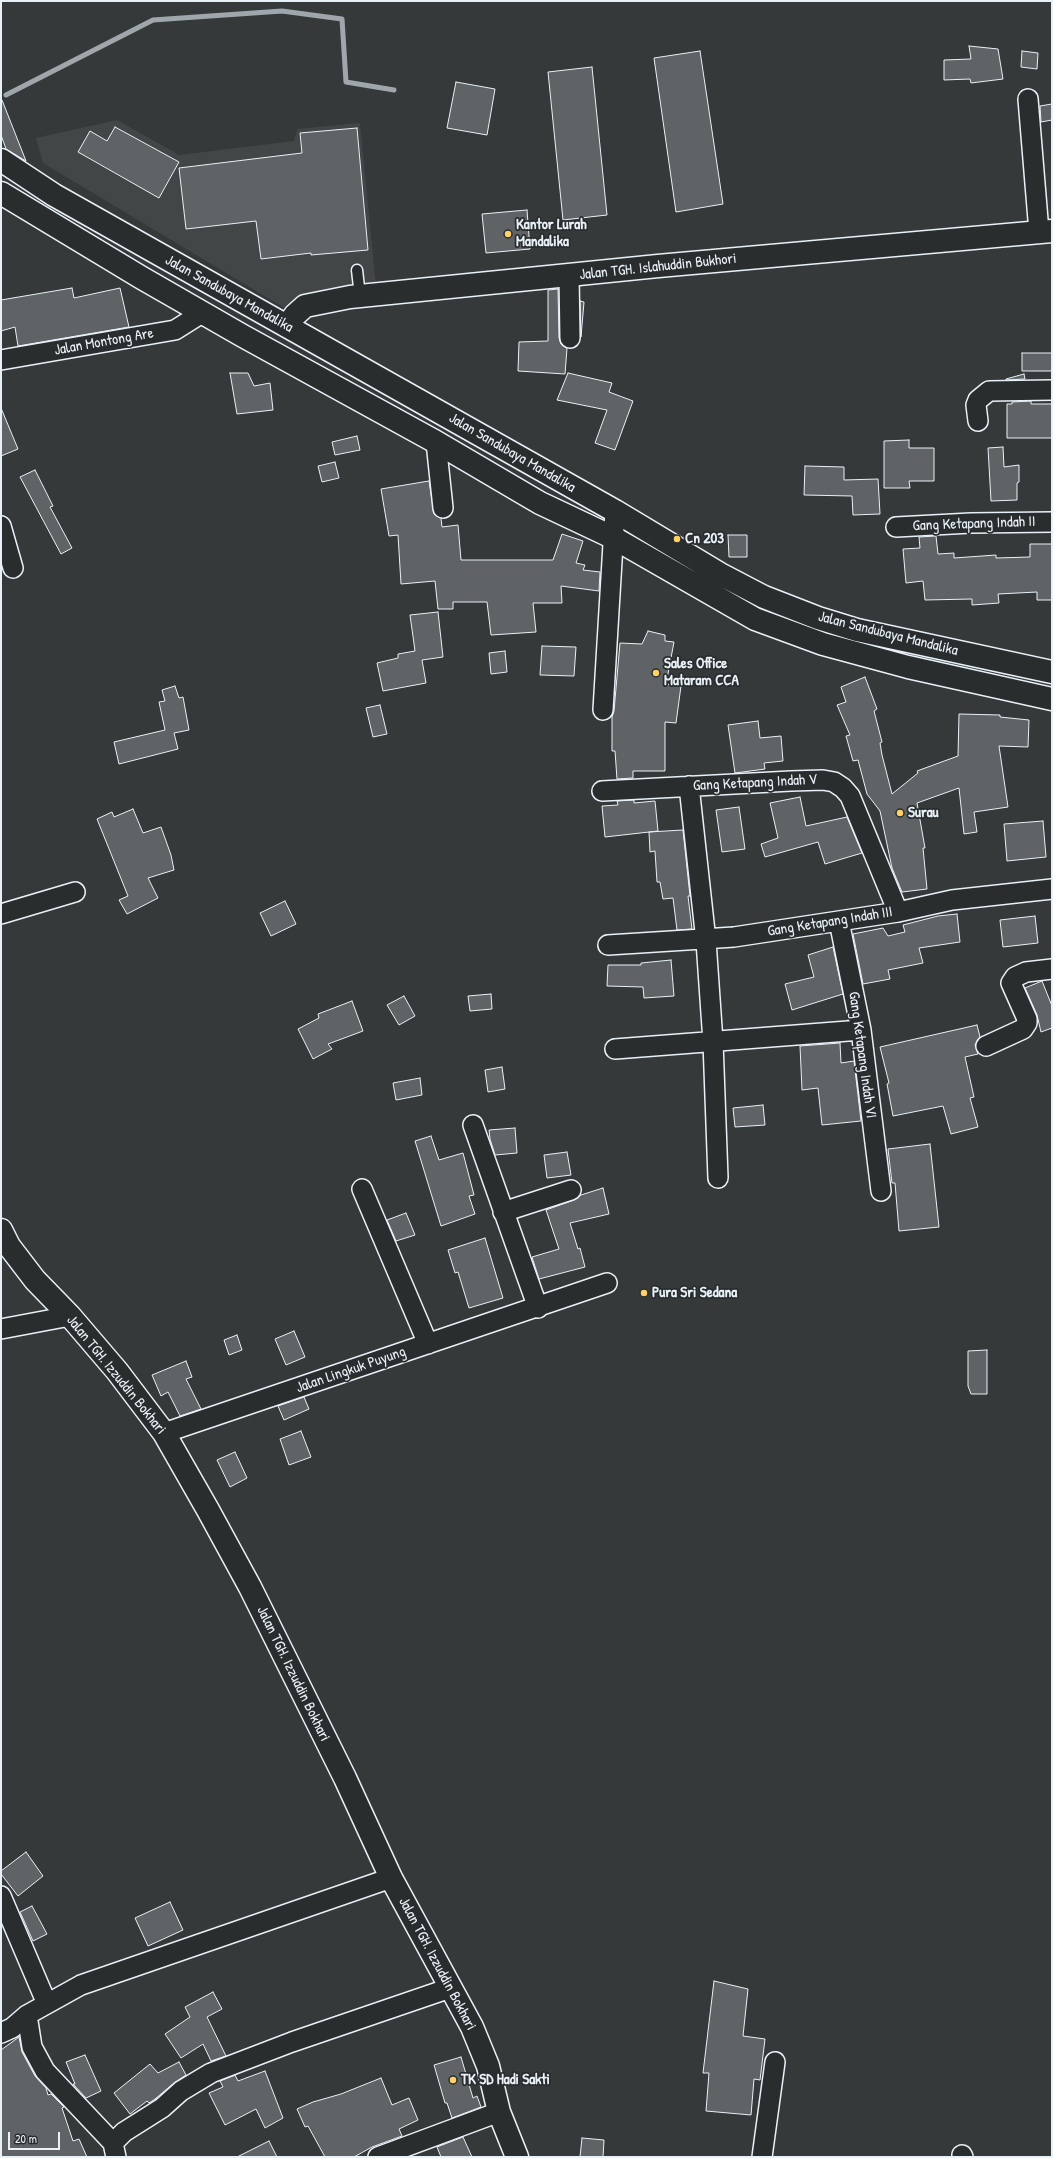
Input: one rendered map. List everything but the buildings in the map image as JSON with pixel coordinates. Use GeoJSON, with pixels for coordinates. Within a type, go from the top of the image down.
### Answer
{"type":"FeatureCollection","features":[{"type":"Feature","properties":{"kind":"main road","name":"Jalan Sandubaya Mandalika"},"geometry":{"type":"LineString","coordinates":[[1,160],[54,195],[615,511],[720,574],[764,597],[818,618],[857,630],[1052,672]]}},
{"type":"Feature","properties":{"kind":"main road"},"geometry":{"type":"LineString","coordinates":[[1,193],[202,313],[436,442],[540,503],[612,537],[755,618],[823,644],[908,667],[1052,699]]}},
{"type":"Feature","properties":{"kind":"main road","name":"Jalan TGH. Islahuddin Bukhori"},"geometry":{"type":"LineString","coordinates":[[287,326],[295,315],[305,306],[360,296],[1046,231]]}},
{"type":"Feature","properties":{"kind":"main road"},"geometry":{"type":"LineString","coordinates":[[243,336],[258,310]]}},
{"type":"Feature","properties":{"kind":"main road","name":"Jalan TGH. Izzuddin Bokhari"},"geometry":{"type":"LineString","coordinates":[[4,1241],[35,1280],[70,1316],[117,1371],[164,1433],[250,1587],[345,1778],[391,1878],[472,2027],[488,2066],[499,2112],[517,2157]]}},
{"type":"Feature","properties":{"kind":"street"},"geometry":{"type":"LineString","coordinates":[[1028,99],[1046,231]]}},
{"type":"Feature","properties":{"kind":"street"},"geometry":{"type":"LineString","coordinates":[[569,275],[570,338]]}},
{"type":"Feature","properties":{"kind":"street","name":"Jalan Montong Are"},"geometry":{"type":"LineString","coordinates":[[1,360],[175,330],[202,313]]}},
{"type":"Feature","properties":{"kind":"street"},"geometry":{"type":"LineString","coordinates":[[978,421],[976,405],[978,400],[989,391],[1052,390]]}},
{"type":"Feature","properties":{"kind":"street"},"geometry":{"type":"LineString","coordinates":[[436,442],[444,508]]}},
{"type":"Feature","properties":{"kind":"street"},"geometry":{"type":"LineString","coordinates":[[603,710],[612,537],[615,511]]}},
{"type":"Feature","properties":{"kind":"street","name":"Gang Ketapang Indah II"},"geometry":{"type":"LineString","coordinates":[[896,527],[971,523],[1052,522]]}},
{"type":"Feature","properties":{"kind":"street"},"geometry":{"type":"LineString","coordinates":[[1,526],[13,568]]}},
{"type":"Feature","properties":{"kind":"street","name":"Gang Ketapang Indah V"},"geometry":{"type":"LineString","coordinates":[[602,791],[824,780],[839,785],[847,792],[852,801],[898,912]]}},
{"type":"Feature","properties":{"kind":"street"},"geometry":{"type":"LineString","coordinates":[[689,786],[706,940],[713,1042],[718,1178]]}},
{"type":"Feature","properties":{"kind":"street","name":"Gang Ketapang Indah III"},"geometry":{"type":"LineString","coordinates":[[608,945],[706,940],[898,912],[952,900],[1052,889]]}},
{"type":"Feature","properties":{"kind":"street"},"geometry":{"type":"LineString","coordinates":[[1,914],[75,892]]}},
{"type":"Feature","properties":{"kind":"street","name":"Gang Ketapang Indah VI"},"geometry":{"type":"LineString","coordinates":[[839,921],[861,1030],[881,1191]]}},
{"type":"Feature","properties":{"kind":"street"},"geometry":{"type":"LineString","coordinates":[[986,1046],[1023,1028],[1027,1023],[1027,1019],[1011,983],[1016,977],[1026,972],[1052,969]]}},
{"type":"Feature","properties":{"kind":"street"},"geometry":{"type":"LineString","coordinates":[[615,1049],[861,1030]]}},
{"type":"Feature","properties":{"kind":"street"},"geometry":{"type":"LineString","coordinates":[[473,1125],[502,1212],[538,1308]]}},
{"type":"Feature","properties":{"kind":"street"},"geometry":{"type":"LineString","coordinates":[[362,1189],[428,1344]]}},
{"type":"Feature","properties":{"kind":"street"},"geometry":{"type":"LineString","coordinates":[[502,1212],[571,1190]]}},
{"type":"Feature","properties":{"kind":"street","name":"Jalan Lingkuk Puyung"},"geometry":{"type":"LineString","coordinates":[[164,1433],[538,1308],[607,1283]]}},
{"type":"Feature","properties":{"kind":"street"},"geometry":{"type":"LineString","coordinates":[[1,1329],[70,1316]]}},
{"type":"Feature","properties":{"kind":"street"},"geometry":{"type":"LineString","coordinates":[[1,2033],[12,2028],[27,2015],[81,1985],[391,1878]]}},
{"type":"Feature","properties":{"kind":"street"},"geometry":{"type":"LineString","coordinates":[[1,1896],[47,2004]]}},
{"type":"Feature","properties":{"kind":"street"},"geometry":{"type":"LineString","coordinates":[[27,2015],[32,2048],[45,2071],[115,2150],[124,2132],[162,2108],[181,2091],[211,2073],[292,2042],[450,1988]]}},
{"type":"Feature","properties":{"kind":"street"},"geometry":{"type":"LineString","coordinates":[[762,2157],[774,2062]]}},
{"type":"Feature","properties":{"kind":"street"},"geometry":{"type":"LineString","coordinates":[[378,2157],[499,2112]]}},
{"type":"Feature","properties":{"kind":"lane"},"geometry":{"type":"LineString","coordinates":[[357,270],[360,296]]}},
{"type":"Feature","properties":{"kind":"shaded area"},"geometry":{"type":"Polygon","coordinates":[[[117,120],[179,155],[294,141],[297,129],[360,123],[376,286],[288,310],[43,163],[36,138],[117,120]]]}},
{"type":"Feature","properties":{"kind":"waterway"},"geometry":{"type":"LineString","coordinates":[[6,95],[153,20],[282,11],[342,19],[346,82],[394,90]]}},
{"type":"Feature","properties":{"kind":"place","name":"Kantor Lurah Mandalika"},"geometry":{"type":"Point","coordinates":[508,234]}},
{"type":"Feature","properties":{"kind":"place","name":"Cn 203"},"geometry":{"type":"Point","coordinates":[677,539]}},
{"type":"Feature","properties":{"kind":"place","name":"Sales Office Mataram CCA"},"geometry":{"type":"Point","coordinates":[656,673]}},
{"type":"Feature","properties":{"kind":"place","name":"Surau"},"geometry":{"type":"Point","coordinates":[900,813]}},
{"type":"Feature","properties":{"kind":"place","name":"Pura Sri Sedana"},"geometry":{"type":"Point","coordinates":[644,1293]}},
{"type":"Feature","properties":{"kind":"place","name":"TK SD Hadi Sakti"},"geometry":{"type":"Point","coordinates":[453,2080]}}]}
